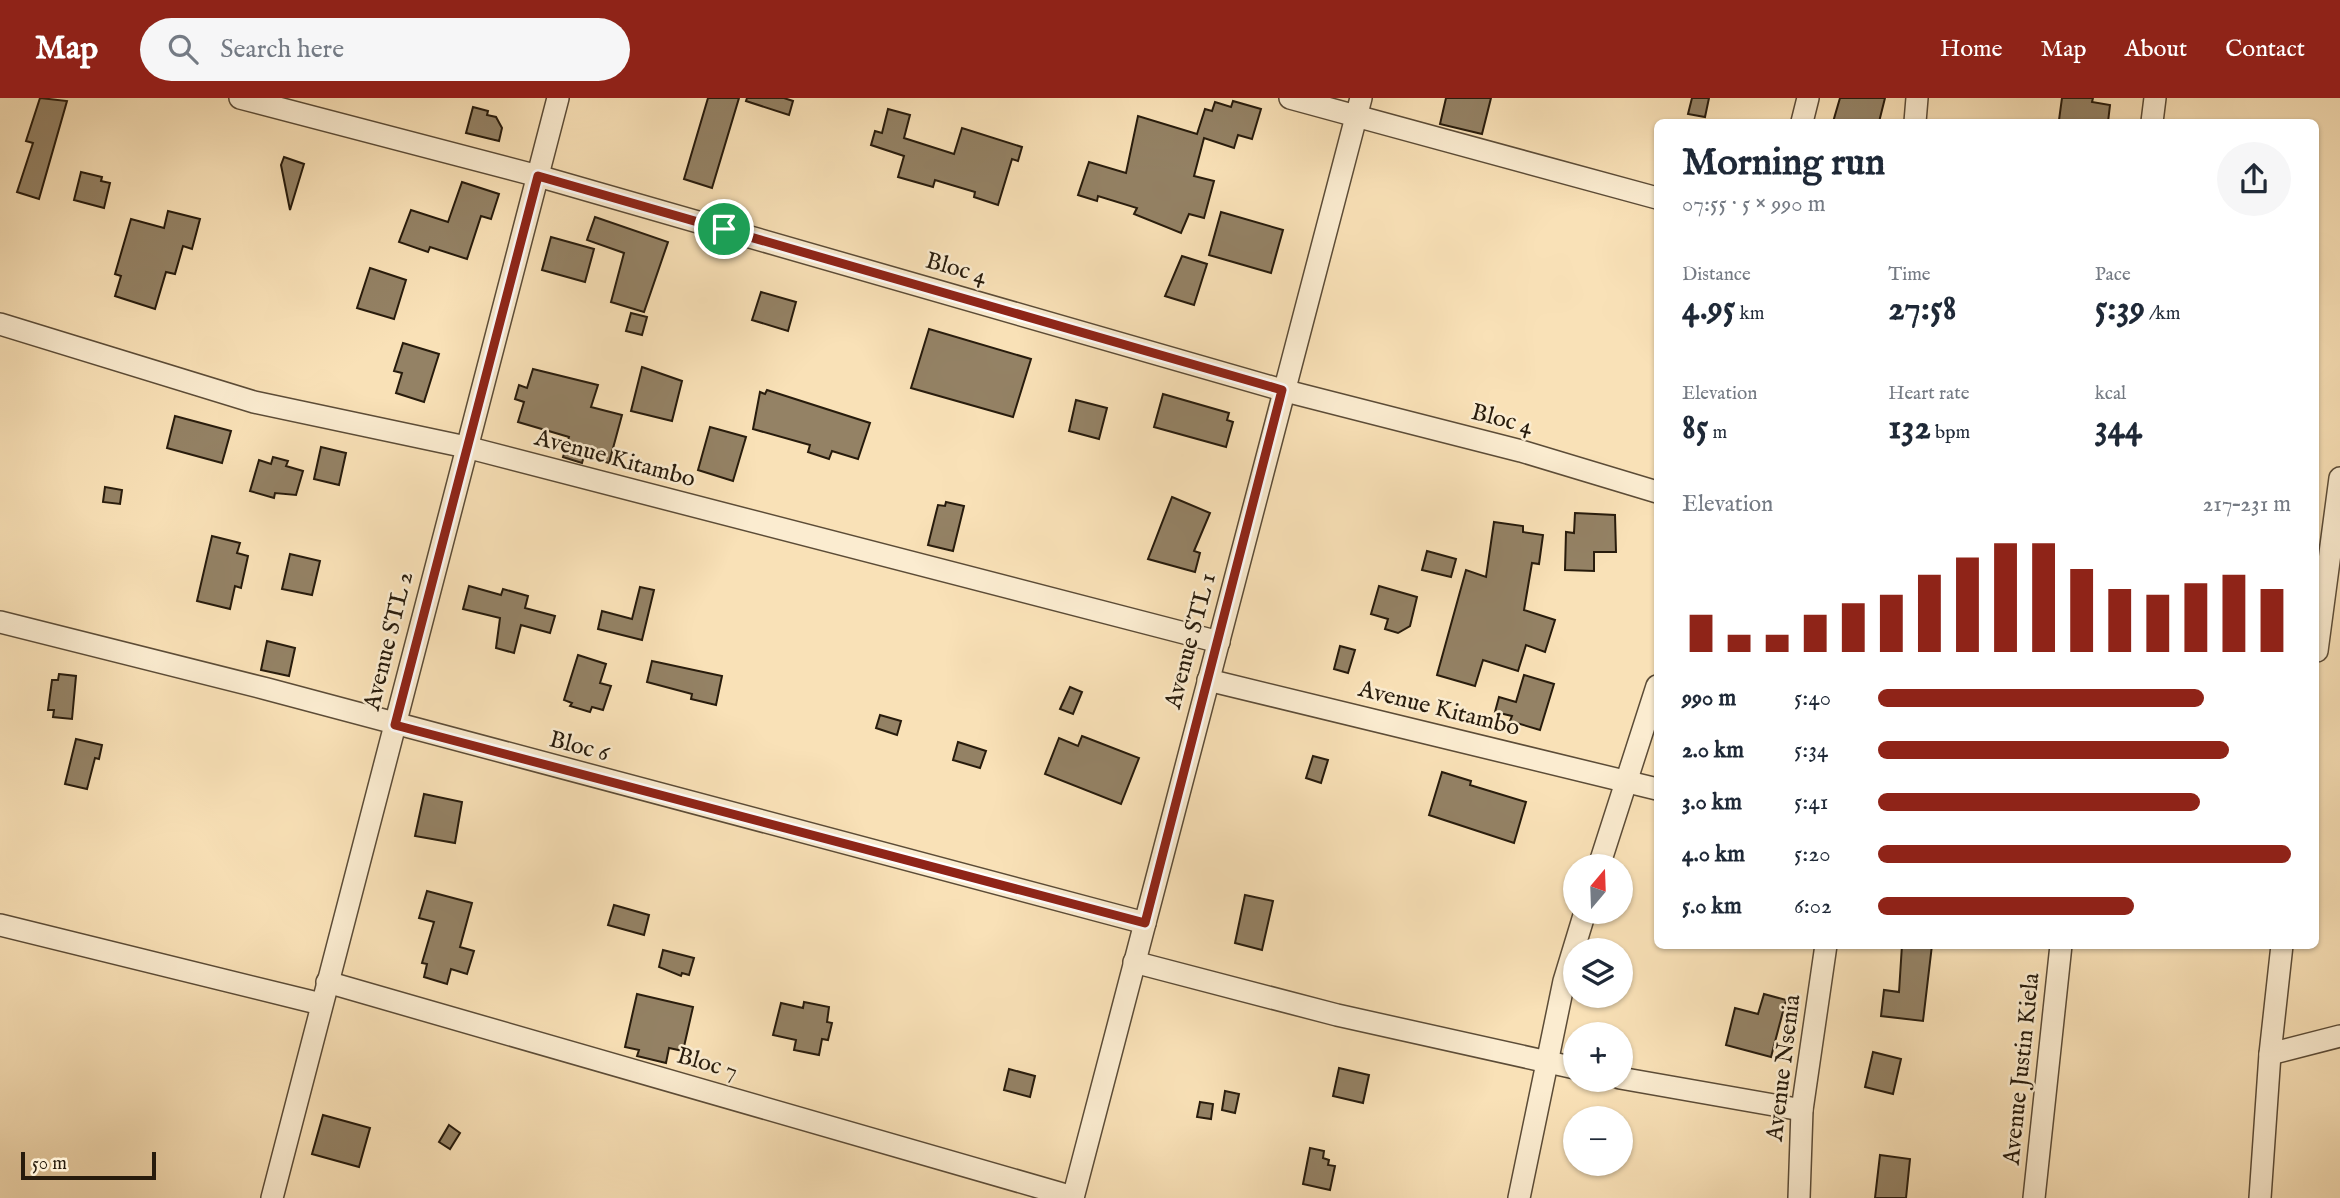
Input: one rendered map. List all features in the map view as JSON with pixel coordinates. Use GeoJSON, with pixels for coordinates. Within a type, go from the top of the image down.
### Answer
{"type":"FeatureCollection","features":[{"type":"Feature","properties":{"kind":"street","name":"Bloc 4"},"geometry":{"type":"LineString","coordinates":[[240,98],[538,176],[1282,390],[1521,451],[1654,491]]}},
{"type":"Feature","properties":{"kind":"street","name":"Avenue STL 2"},"geometry":{"type":"LineString","coordinates":[[272,1198],[558,98]]}},
{"type":"Feature","properties":{"kind":"street"},"geometry":{"type":"LineString","coordinates":[[1290,98],[1359,107],[1654,197]]}},
{"type":"Feature","properties":{"kind":"street"},"geometry":{"type":"LineString","coordinates":[[1803,119],[1808,98]]}},
{"type":"Feature","properties":{"kind":"street"},"geometry":{"type":"LineString","coordinates":[[1915,119],[1917,98]]}},
{"type":"Feature","properties":{"kind":"street"},"geometry":{"type":"LineString","coordinates":[[2152,119],[2155,98]]}},
{"type":"Feature","properties":{"kind":"street","name":"Avenue STL 1"},"geometry":{"type":"LineString","coordinates":[[1073,1198],[1219,642],[1282,390],[1359,107]]}},
{"type":"Feature","properties":{"kind":"street","name":"Avenue Kitambo"},"geometry":{"type":"LineString","coordinates":[[0,324],[254,402],[466,447],[1219,642]]}},
{"type":"Feature","properties":{"kind":"street"},"geometry":{"type":"LineString","coordinates":[[2319,632],[2340,478]]}},
{"type":"Feature","properties":{"kind":"street","name":"Bloc 6"},"geometry":{"type":"LineString","coordinates":[[0,622],[267,689],[1145,923]]}},
{"type":"Feature","properties":{"kind":"street","name":"Avenue Kitambo"},"geometry":{"type":"LineString","coordinates":[[1208,680],[1654,788]]}},
{"type":"Feature","properties":{"kind":"street"},"geometry":{"type":"LineString","coordinates":[[1603,854],[1654,695]]}},
{"type":"Feature","properties":{"kind":"street"},"geometry":{"type":"LineString","coordinates":[[1519,1198],[1545,1062],[1564,981],[1581,924]]}},
{"type":"Feature","properties":{"kind":"street"},"geometry":{"type":"LineString","coordinates":[[0,925],[321,1004]]}},
{"type":"Feature","properties":{"kind":"street","name":"Avenue Nsenia"},"geometry":{"type":"LineString","coordinates":[[1799,1198],[1802,1110],[1825,949]]}},
{"type":"Feature","properties":{"kind":"street","name":"Avenue Justin Kiela"},"geometry":{"type":"LineString","coordinates":[[2034,1198],[2061,949]]}},
{"type":"Feature","properties":{"kind":"street"},"geometry":{"type":"LineString","coordinates":[[2260,1198],[2270,1054],[2282,949]]}},
{"type":"Feature","properties":{"kind":"street"},"geometry":{"type":"LineString","coordinates":[[1134,962],[1337,1015],[1563,1066]]}},
{"type":"Feature","properties":{"kind":"street","name":"Bloc 7"},"geometry":{"type":"LineString","coordinates":[[327,982],[1073,1198]]}},
{"type":"Feature","properties":{"kind":"street"},"geometry":{"type":"LineString","coordinates":[[2270,1054],[2340,1036]]}},
{"type":"Feature","properties":{"kind":"street"},"geometry":{"type":"LineString","coordinates":[[1633,1080],[1802,1110]]}},
{"type":"Feature","properties":{"kind":"building"},"geometry":{"type":"Polygon","coordinates":[[[40,98],[67,101],[39,199],[17,192],[33,143],[26,141],[40,98]]]}},
{"type":"Feature","properties":{"kind":"building"},"geometry":{"type":"Polygon","coordinates":[[[708,98],[739,98],[712,188],[684,179],[708,98]]]}},
{"type":"Feature","properties":{"kind":"building"},"geometry":{"type":"Polygon","coordinates":[[[747,98],[784,98],[793,101],[789,115],[746,101],[747,98]]]}},
{"type":"Feature","properties":{"kind":"building"},"geometry":{"type":"Polygon","coordinates":[[[1446,98],[1491,98],[1482,134],[1440,124],[1446,98]]]}},
{"type":"Feature","properties":{"kind":"building"},"geometry":{"type":"Polygon","coordinates":[[[1692,98],[1709,98],[1705,117],[1688,114],[1692,98]]]}},
{"type":"Feature","properties":{"kind":"building"},"geometry":{"type":"Polygon","coordinates":[[[1840,98],[1885,98],[1880,119],[1834,119],[1840,98]]]}},
{"type":"Feature","properties":{"kind":"building"},"geometry":{"type":"Polygon","coordinates":[[[2062,98],[2093,98],[2092,102],[2110,105],[2108,119],[2059,119],[2062,98]]]}},
{"type":"Feature","properties":{"kind":"building"},"geometry":{"type":"Polygon","coordinates":[[[1233,101],[1261,109],[1252,139],[1238,135],[1234,148],[1204,138],[1194,176],[1214,181],[1204,218],[1189,214],[1181,233],[1134,214],[1137,208],[1098,196],[1097,201],[1078,195],[1089,162],[1126,173],[1138,116],[1197,134],[1205,109],[1212,111],[1215,102],[1231,107],[1233,101]]]}},
{"type":"Feature","properties":{"kind":"building"},"geometry":{"type":"Polygon","coordinates":[[[473,107],[488,111],[487,115],[496,117],[502,128],[499,141],[466,133],[473,107]]]}},
{"type":"Feature","properties":{"kind":"building"},"geometry":{"type":"Polygon","coordinates":[[[888,109],[910,115],[904,138],[954,154],[962,128],[1022,147],[1018,161],[1012,159],[998,205],[974,197],[975,192],[935,180],[933,187],[898,177],[904,156],[871,145],[875,131],[882,133],[888,109]]]}},
{"type":"Feature","properties":{"kind":"building"},"geometry":{"type":"Polygon","coordinates":[[[284,157],[304,164],[290,210],[281,165],[284,157]]]}},
{"type":"Feature","properties":{"kind":"building"},"geometry":{"type":"Polygon","coordinates":[[[81,172],[102,177],[101,181],[110,183],[104,208],[74,200],[81,172]]]}},
{"type":"Feature","properties":{"kind":"building"},"geometry":{"type":"Polygon","coordinates":[[[462,182],[499,194],[491,219],[481,216],[467,259],[430,247],[428,252],[399,242],[411,210],[448,222],[462,182]]]}},
{"type":"Feature","properties":{"kind":"building"},"geometry":{"type":"Polygon","coordinates":[[[168,211],[200,219],[192,249],[183,246],[175,274],[166,272],[155,309],[115,296],[121,276],[115,274],[131,219],[164,228],[168,211]]]}},
{"type":"Feature","properties":{"kind":"building"},"geometry":{"type":"Polygon","coordinates":[[[1221,212],[1283,230],[1271,273],[1209,255],[1221,212]]]}},
{"type":"Feature","properties":{"kind":"building"},"geometry":{"type":"Polygon","coordinates":[[[595,217],[668,242],[644,312],[611,302],[624,253],[587,240],[595,217]]]}},
{"type":"Feature","properties":{"kind":"building"},"geometry":{"type":"Polygon","coordinates":[[[551,237],[594,249],[585,282],[542,270],[551,237]]]}},
{"type":"Feature","properties":{"kind":"building"},"geometry":{"type":"Polygon","coordinates":[[[1182,256],[1207,264],[1194,305],[1165,296],[1182,256]]]}},
{"type":"Feature","properties":{"kind":"building"},"geometry":{"type":"Polygon","coordinates":[[[370,268],[406,280],[394,319],[357,308],[370,268]]]}},
{"type":"Feature","properties":{"kind":"building"},"geometry":{"type":"Polygon","coordinates":[[[761,292],[796,302],[788,331],[752,320],[761,292]]]}},
{"type":"Feature","properties":{"kind":"building"},"geometry":{"type":"Polygon","coordinates":[[[631,313],[647,317],[642,335],[626,331],[631,313]]]}},
{"type":"Feature","properties":{"kind":"building"},"geometry":{"type":"Polygon","coordinates":[[[929,329],[1031,359],[1013,417],[911,388],[929,329]]]}},
{"type":"Feature","properties":{"kind":"building"},"geometry":{"type":"Polygon","coordinates":[[[403,343],[439,354],[424,402],[396,393],[402,373],[394,371],[403,343]]]}},
{"type":"Feature","properties":{"kind":"building"},"geometry":{"type":"Polygon","coordinates":[[[642,367],[682,381],[672,421],[631,411],[642,367]]]}},
{"type":"Feature","properties":{"kind":"building"},"geometry":{"type":"Polygon","coordinates":[[[533,369],[598,385],[591,407],[622,415],[609,463],[584,456],[582,463],[563,457],[569,437],[518,422],[524,402],[515,399],[519,385],[527,388],[533,369]]]}},
{"type":"Feature","properties":{"kind":"building"},"geometry":{"type":"Polygon","coordinates":[[[767,390],[870,423],[858,459],[832,451],[829,459],[808,452],[810,445],[753,429],[760,392],[765,394],[767,390]]]}},
{"type":"Feature","properties":{"kind":"building"},"geometry":{"type":"Polygon","coordinates":[[[1163,394],[1229,413],[1227,420],[1233,422],[1226,447],[1154,427],[1163,394]]]}},
{"type":"Feature","properties":{"kind":"building"},"geometry":{"type":"Polygon","coordinates":[[[1076,400],[1107,408],[1099,439],[1069,431],[1076,400]]]}},
{"type":"Feature","properties":{"kind":"building"},"geometry":{"type":"Polygon","coordinates":[[[175,416],[231,431],[222,463],[167,448],[175,416]]]}},
{"type":"Feature","properties":{"kind":"building"},"geometry":{"type":"Polygon","coordinates":[[[710,427],[746,437],[733,481],[698,470],[710,427]]]}},
{"type":"Feature","properties":{"kind":"building"},"geometry":{"type":"Polygon","coordinates":[[[321,447],[346,453],[339,485],[314,479],[321,447]]]}},
{"type":"Feature","properties":{"kind":"building"},"geometry":{"type":"Polygon","coordinates":[[[273,457],[288,461],[286,466],[303,471],[296,495],[275,493],[274,498],[250,491],[259,460],[271,464],[273,457]]]}},
{"type":"Feature","properties":{"kind":"building"},"geometry":{"type":"Polygon","coordinates":[[[105,487],[122,490],[120,504],[103,502],[105,487]]]}},
{"type":"Feature","properties":{"kind":"building"},"geometry":{"type":"Polygon","coordinates":[[[1172,497],[1210,513],[1194,551],[1200,553],[1195,572],[1148,559],[1172,497]]]}},
{"type":"Feature","properties":{"kind":"building"},"geometry":{"type":"Polygon","coordinates":[[[946,502],[964,506],[953,551],[928,545],[938,505],[945,506],[946,502]]]}},
{"type":"Feature","properties":{"kind":"building"},"geometry":{"type":"Polygon","coordinates":[[[1575,513],[1615,515],[1616,552],[1594,552],[1594,571],[1565,570],[1566,532],[1574,533],[1575,513]]]}},
{"type":"Feature","properties":{"kind":"building"},"geometry":{"type":"Polygon","coordinates":[[[1494,522],[1523,526],[1523,532],[1543,535],[1539,564],[1532,563],[1524,610],[1555,620],[1545,652],[1526,645],[1518,671],[1483,660],[1475,686],[1437,675],[1466,570],[1486,577],[1494,522]]]}},
{"type":"Feature","properties":{"kind":"building"},"geometry":{"type":"Polygon","coordinates":[[[212,536],[240,543],[237,553],[248,556],[241,588],[235,586],[230,609],[197,601],[212,536]]]}},
{"type":"Feature","properties":{"kind":"building"},"geometry":{"type":"Polygon","coordinates":[[[1427,551],[1456,559],[1451,577],[1422,570],[1427,551]]]}},
{"type":"Feature","properties":{"kind":"building"},"geometry":{"type":"Polygon","coordinates":[[[290,554],[320,561],[312,595],[282,589],[290,554]]]}},
{"type":"Feature","properties":{"kind":"building"},"geometry":{"type":"Polygon","coordinates":[[[469,586],[501,595],[503,589],[528,596],[525,608],[555,616],[550,633],[521,625],[514,653],[496,648],[500,618],[463,609],[469,586]]]}},
{"type":"Feature","properties":{"kind":"building"},"geometry":{"type":"Polygon","coordinates":[[[1379,586],[1417,597],[1410,626],[1398,633],[1385,629],[1388,619],[1371,614],[1379,586]]]}},
{"type":"Feature","properties":{"kind":"building"},"geometry":{"type":"Polygon","coordinates":[[[640,587],[654,590],[642,640],[598,629],[602,611],[632,619],[640,587]]]}},
{"type":"Feature","properties":{"kind":"building"},"geometry":{"type":"Polygon","coordinates":[[[267,641],[295,648],[289,676],[261,670],[267,641]]]}},
{"type":"Feature","properties":{"kind":"building"},"geometry":{"type":"Polygon","coordinates":[[[1340,646],[1355,650],[1348,673],[1334,669],[1340,646]]]}},
{"type":"Feature","properties":{"kind":"building"},"geometry":{"type":"Polygon","coordinates":[[[578,655],[606,664],[600,683],[611,686],[603,710],[592,707],[590,712],[570,706],[572,703],[564,700],[578,655]]]}},
{"type":"Feature","properties":{"kind":"building"},"geometry":{"type":"Polygon","coordinates":[[[652,661],[722,676],[716,705],[691,699],[692,694],[647,682],[652,661]]]}},
{"type":"Feature","properties":{"kind":"building"},"geometry":{"type":"Polygon","coordinates":[[[59,674],[76,676],[72,719],[53,717],[54,710],[48,710],[52,680],[58,680],[59,674]]]}},
{"type":"Feature","properties":{"kind":"building"},"geometry":{"type":"Polygon","coordinates":[[[1524,675],[1554,684],[1540,730],[1510,721],[1512,716],[1495,712],[1499,697],[1516,702],[1524,675]]]}},
{"type":"Feature","properties":{"kind":"building"},"geometry":{"type":"Polygon","coordinates":[[[1070,687],[1082,692],[1073,714],[1060,709],[1070,687]]]}},
{"type":"Feature","properties":{"kind":"building"},"geometry":{"type":"Polygon","coordinates":[[[880,715],[901,721],[897,735],[876,728],[880,715]]]}},
{"type":"Feature","properties":{"kind":"building"},"geometry":{"type":"Polygon","coordinates":[[[1082,736],[1139,758],[1121,804],[1045,774],[1059,738],[1078,746],[1082,736]]]}},
{"type":"Feature","properties":{"kind":"building"},"geometry":{"type":"Polygon","coordinates":[[[76,739],[102,745],[99,759],[95,758],[87,789],[65,784],[76,739]]]}},
{"type":"Feature","properties":{"kind":"building"},"geometry":{"type":"Polygon","coordinates":[[[958,742],[986,751],[980,768],[953,760],[958,742]]]}},
{"type":"Feature","properties":{"kind":"building"},"geometry":{"type":"Polygon","coordinates":[[[1313,756],[1328,760],[1321,783],[1306,778],[1313,756]]]}},
{"type":"Feature","properties":{"kind":"building"},"geometry":{"type":"Polygon","coordinates":[[[1442,772],[1471,781],[1470,785],[1526,802],[1514,843],[1429,815],[1442,772]]]}},
{"type":"Feature","properties":{"kind":"building"},"geometry":{"type":"Polygon","coordinates":[[[424,794],[462,802],[455,843],[415,836],[424,794]]]}},
{"type":"Feature","properties":{"kind":"building"},"geometry":{"type":"Polygon","coordinates":[[[427,891],[472,903],[460,947],[474,951],[467,974],[451,969],[447,984],[424,977],[427,964],[422,963],[434,922],[419,918],[427,891]]]}},
{"type":"Feature","properties":{"kind":"building"},"geometry":{"type":"Polygon","coordinates":[[[1245,895],[1273,901],[1262,950],[1235,943],[1245,895]]]}},
{"type":"Feature","properties":{"kind":"building"},"geometry":{"type":"Polygon","coordinates":[[[614,905],[649,915],[644,935],[608,925],[614,905]]]}},
{"type":"Feature","properties":{"kind":"building"},"geometry":{"type":"Polygon","coordinates":[[[1902,949],[1932,949],[1923,1021],[1881,1016],[1884,990],[1899,992],[1902,949]]]}},
{"type":"Feature","properties":{"kind":"building"},"geometry":{"type":"Polygon","coordinates":[[[663,950],[694,958],[689,975],[682,973],[681,976],[659,967],[663,950]]]}},
{"type":"Feature","properties":{"kind":"building"},"geometry":{"type":"Polygon","coordinates":[[[637,994],[693,1007],[683,1051],[669,1048],[666,1063],[637,1056],[639,1050],[625,1047],[637,994]]]}},
{"type":"Feature","properties":{"kind":"building"},"geometry":{"type":"Polygon","coordinates":[[[1764,994],[1786,1000],[1771,1057],[1726,1045],[1735,1008],[1758,1014],[1764,994]]]}},
{"type":"Feature","properties":{"kind":"building"},"geometry":{"type":"Polygon","coordinates":[[[804,1002],[829,1007],[827,1022],[832,1023],[828,1040],[822,1039],[819,1055],[794,1050],[796,1040],[773,1035],[781,1003],[803,1008],[804,1002]]]}},
{"type":"Feature","properties":{"kind":"building"},"geometry":{"type":"Polygon","coordinates":[[[1873,1052],[1901,1059],[1893,1094],[1865,1087],[1873,1052]]]}},
{"type":"Feature","properties":{"kind":"building"},"geometry":{"type":"Polygon","coordinates":[[[1339,1068],[1369,1075],[1363,1103],[1333,1096],[1339,1068]]]}},
{"type":"Feature","properties":{"kind":"building"},"geometry":{"type":"Polygon","coordinates":[[[1009,1069],[1035,1076],[1030,1097],[1004,1090],[1009,1069]]]}},
{"type":"Feature","properties":{"kind":"building"},"geometry":{"type":"Polygon","coordinates":[[[1225,1091],[1239,1094],[1235,1113],[1222,1110],[1225,1091]]]}},
{"type":"Feature","properties":{"kind":"building"},"geometry":{"type":"Polygon","coordinates":[[[1200,1102],[1213,1104],[1211,1119],[1197,1117],[1200,1102]]]}},
{"type":"Feature","properties":{"kind":"building"},"geometry":{"type":"Polygon","coordinates":[[[323,1115],[370,1128],[359,1167],[312,1154],[323,1115]]]}},
{"type":"Feature","properties":{"kind":"building"},"geometry":{"type":"Polygon","coordinates":[[[449,1125],[460,1133],[450,1149],[439,1142],[449,1125]]]}},
{"type":"Feature","properties":{"kind":"building"},"geometry":{"type":"Polygon","coordinates":[[[1310,1148],[1324,1151],[1323,1158],[1329,1160],[1328,1165],[1335,1166],[1330,1190],[1303,1184],[1310,1148]]]}},
{"type":"Feature","properties":{"kind":"building"},"geometry":{"type":"Polygon","coordinates":[[[1880,1155],[1910,1159],[1906,1198],[1875,1198],[1880,1155]]]}},
{"type":"Feature","properties":{"kind":"route"},"geometry":{"type":"LineString","coordinates":[[538,176],[724,229],[1282,390],[1145,923],[395,725],[538,176]]}}]}
